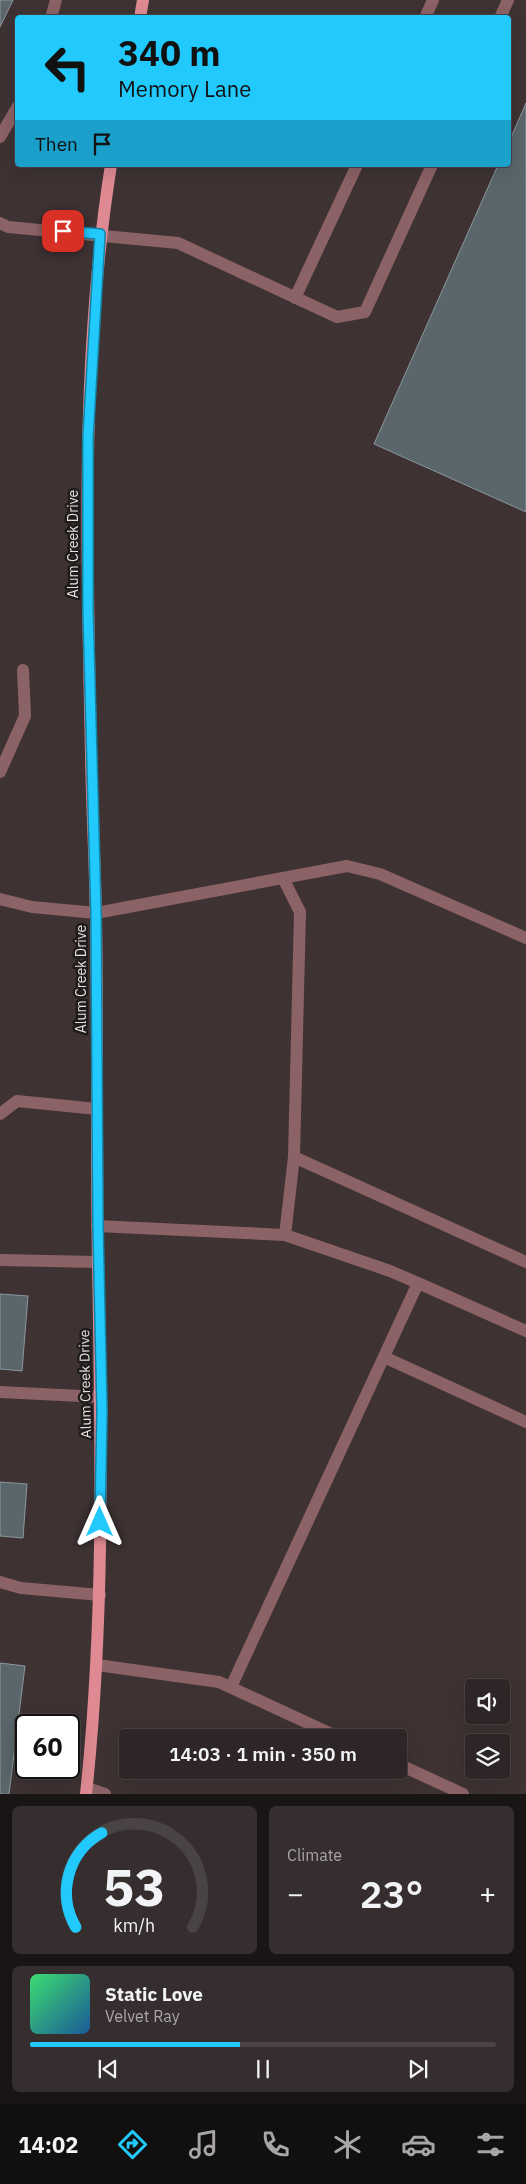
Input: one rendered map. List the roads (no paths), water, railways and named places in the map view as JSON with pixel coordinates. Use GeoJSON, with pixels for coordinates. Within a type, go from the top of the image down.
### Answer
{"type":"FeatureCollection","features":[{"type":"Feature","properties":{"kind":"main road"},"geometry":{"type":"LineString","coordinates":[[140,15],[143,0]]}},
{"type":"Feature","properties":{"kind":"main road","name":"Alum Creek Drive"},"geometry":{"type":"LineString","coordinates":[[87,1791],[97,1665],[100,1595],[101,1397],[98,1262],[96,913],[88,610],[88,418],[100,234],[111,167]]}},
{"type":"Feature","properties":{"kind":"street"},"geometry":{"type":"LineString","coordinates":[[52,15],[56,0]]}},
{"type":"Feature","properties":{"kind":"street"},"geometry":{"type":"LineString","coordinates":[[426,15],[433,0]]}},
{"type":"Feature","properties":{"kind":"street"},"geometry":{"type":"LineString","coordinates":[[501,15],[508,0]]}},
{"type":"Feature","properties":{"kind":"street"},"geometry":{"type":"LineString","coordinates":[[0,137],[15,111]]}},
{"type":"Feature","properties":{"kind":"street"},"geometry":{"type":"LineString","coordinates":[[295,298],[356,167]]}},
{"type":"Feature","properties":{"kind":"street"},"geometry":{"type":"LineString","coordinates":[[0,223],[8,227],[100,234],[178,243],[337,317],[365,312],[431,167]]}},
{"type":"Feature","properties":{"kind":"street"},"geometry":{"type":"LineString","coordinates":[[0,772],[25,716],[23,670]]}},
{"type":"Feature","properties":{"kind":"street"},"geometry":{"type":"LineString","coordinates":[[0,899],[32,907],[96,913],[346,866],[380,874],[526,938]]}},
{"type":"Feature","properties":{"kind":"street"},"geometry":{"type":"LineString","coordinates":[[283,878],[300,912],[294,1158],[285,1235]]}},
{"type":"Feature","properties":{"kind":"street"},"geometry":{"type":"LineString","coordinates":[[0,1114],[18,1101],[97,1109]]}},
{"type":"Feature","properties":{"kind":"street"},"geometry":{"type":"LineString","coordinates":[[294,1158],[526,1262]]}},
{"type":"Feature","properties":{"kind":"street"},"geometry":{"type":"LineString","coordinates":[[98,1226],[285,1235],[390,1271],[526,1331]]}},
{"type":"Feature","properties":{"kind":"street"},"geometry":{"type":"LineString","coordinates":[[0,1260],[98,1262]]}},
{"type":"Feature","properties":{"kind":"street"},"geometry":{"type":"LineString","coordinates":[[231,1687],[418,1283]]}},
{"type":"Feature","properties":{"kind":"street"},"geometry":{"type":"LineString","coordinates":[[384,1357],[526,1422]]}},
{"type":"Feature","properties":{"kind":"street"},"geometry":{"type":"LineString","coordinates":[[0,1392],[101,1397]]}},
{"type":"Feature","properties":{"kind":"street"},"geometry":{"type":"LineString","coordinates":[[0,1582],[21,1588],[100,1595]]}},
{"type":"Feature","properties":{"kind":"street"},"geometry":{"type":"LineString","coordinates":[[97,1665],[219,1682],[321,1729]]}},
{"type":"Feature","properties":{"kind":"street"},"geometry":{"type":"LineString","coordinates":[[407,1768],[463,1794]]}},
{"type":"Feature","properties":{"kind":"street"},"geometry":{"type":"LineString","coordinates":[[87,1791],[105,1794]]}}]}
